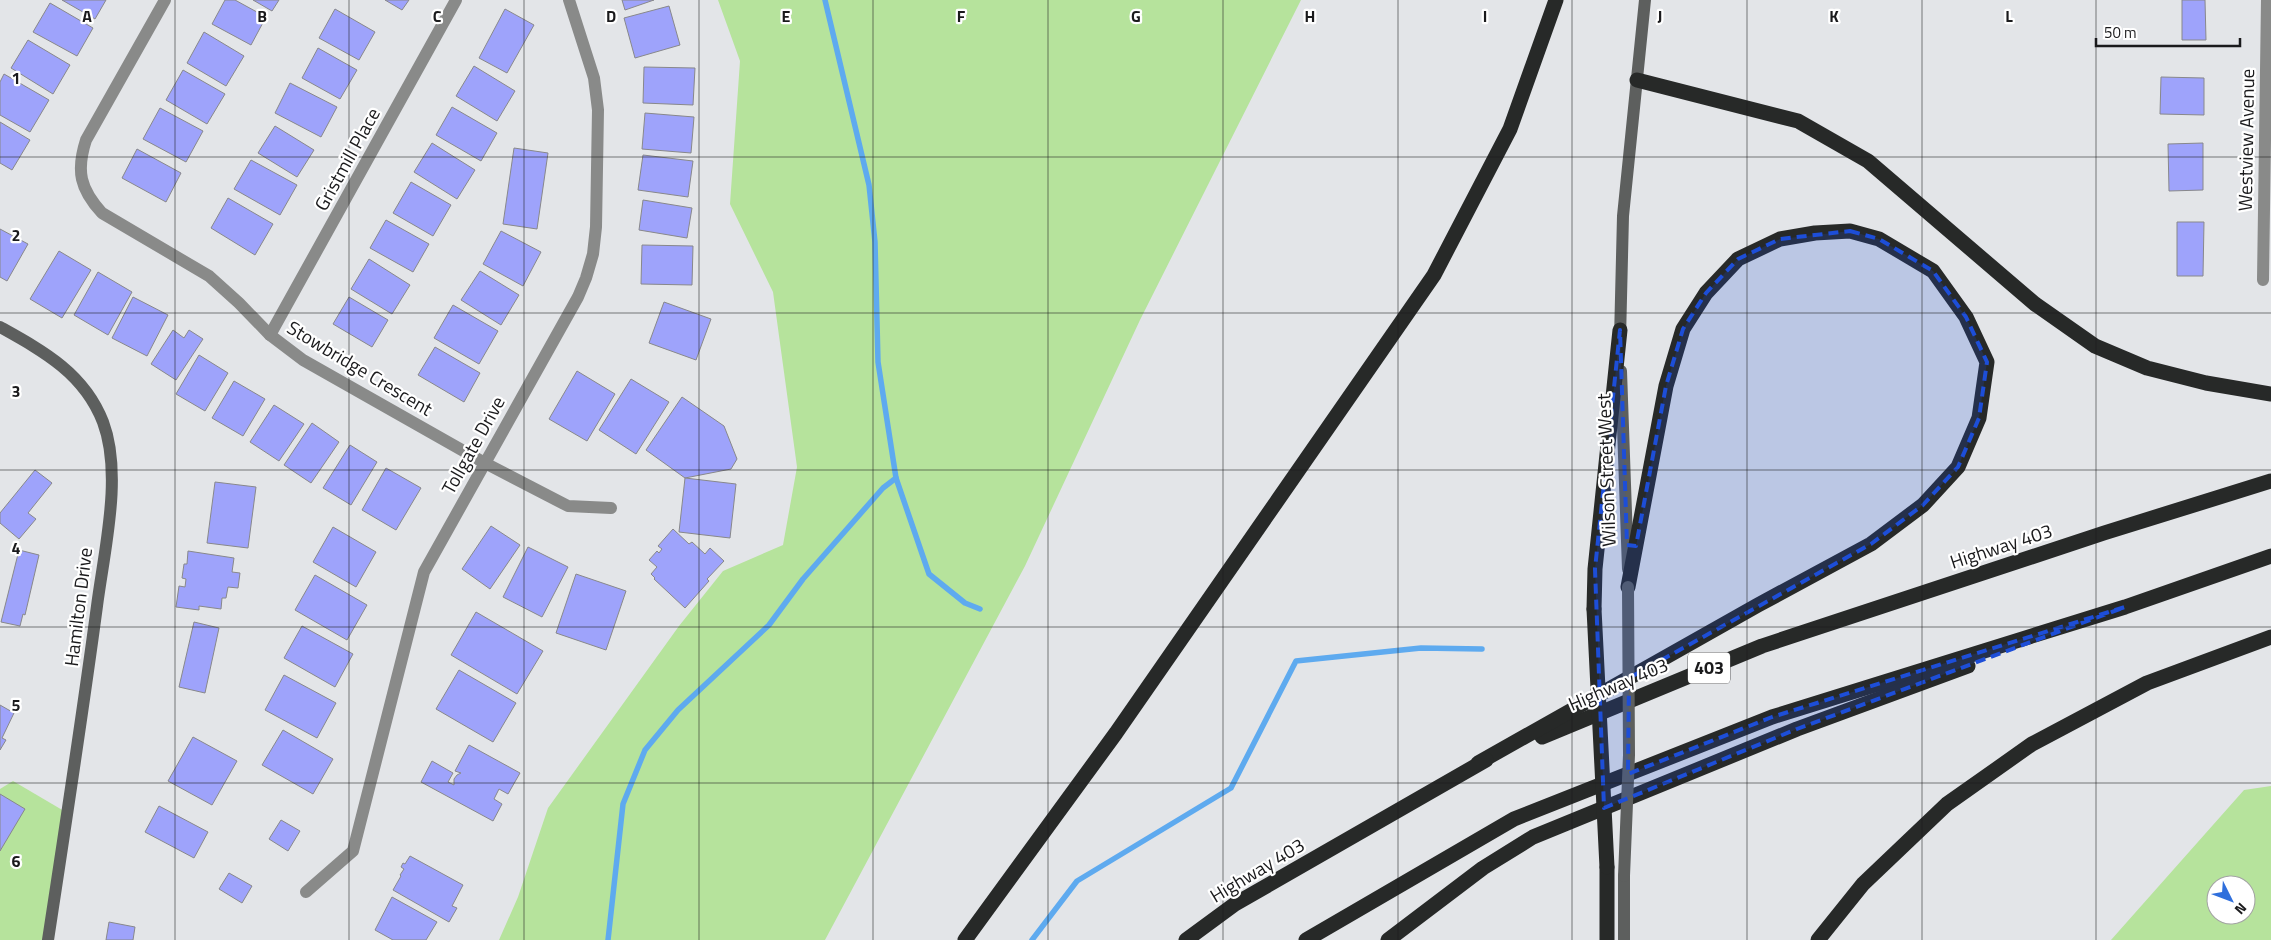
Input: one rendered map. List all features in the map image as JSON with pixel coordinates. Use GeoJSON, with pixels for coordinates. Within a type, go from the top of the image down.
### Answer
{"type":"FeatureCollection","features":[{"type":"Feature","properties":{"kind":"highway"},"geometry":{"type":"LineString","coordinates":[[965,940],[1122,724],[1434,275],[1510,129],[1556,0]]}},
{"type":"Feature","properties":{"kind":"highway"},"geometry":{"type":"LineString","coordinates":[[1637,80],[1798,121],[1868,161],[2035,304],[2095,346],[2147,368],[2206,383],[2271,394]]}},
{"type":"Feature","properties":{"kind":"highway"},"geometry":{"type":"LineString","coordinates":[[1478,763],[1871,544],[1923,505],[1958,468],[1979,418],[1987,362],[1966,317],[1933,271],[1879,239],[1850,231],[1815,233],[1780,239],[1738,259],[1706,293],[1683,329],[1666,386],[1628,587]]}},
{"type":"Feature","properties":{"kind":"highway"},"geometry":{"type":"LineString","coordinates":[[1608,940],[1607,868],[1594,609],[1595,569],[1620,330]]}},
{"type":"Feature","properties":{"kind":"highway","name":"Highway 403"},"geometry":{"type":"LineString","coordinates":[[1186,940],[1235,904],[1478,763],[1762,646],[2114,530],[2271,481]]}},
{"type":"Feature","properties":{"kind":"highway"},"geometry":{"type":"LineString","coordinates":[[1388,940],[1482,868],[1532,837],[1797,729],[2124,607],[2271,556]]}},
{"type":"Feature","properties":{"kind":"highway"},"geometry":{"type":"LineString","coordinates":[[1306,940],[1514,819],[1772,717],[2124,607]]}},
{"type":"Feature","properties":{"kind":"highway"},"geometry":{"type":"LineString","coordinates":[[1818,940],[1863,884],[1947,804],[2032,744],[2147,683],[2271,637]]}},
{"type":"Feature","properties":{"kind":"main road","name":"Wilson Street West"},"geometry":{"type":"LineString","coordinates":[[1624,940],[1624,876],[1629,756],[1628,587],[1620,330],[1623,216],[1645,0]]}},
{"type":"Feature","properties":{"kind":"main road","name":"Hamilton Drive"},"geometry":{"type":"LineString","coordinates":[[0,327],[49,355],[78,380],[95,405],[103,422],[111,460],[110,502],[84,701],[48,940]]}},
{"type":"Feature","properties":{"kind":"street","name":"Stowbridge Crescent"},"geometry":{"type":"LineString","coordinates":[[165,0],[86,140],[81,156],[82,181],[85,191],[102,213],[209,276],[240,302],[270,335],[303,360],[483,462],[568,506],[611,508]]}},
{"type":"Feature","properties":{"kind":"street","name":"Gristmill Place"},"geometry":{"type":"LineString","coordinates":[[270,335],[456,0]]}},
{"type":"Feature","properties":{"kind":"street","name":"Tollgate Drive"},"geometry":{"type":"LineString","coordinates":[[306,892],[353,850],[424,572],[483,462],[578,297],[586,278],[593,254],[596,227],[598,110],[594,78],[569,0]]}},
{"type":"Feature","properties":{"kind":"street","name":"Westview Avenue"},"geometry":{"type":"LineString","coordinates":[[2263,280],[2267,0]]}},
{"type":"Feature","properties":{"kind":"highlighted area"},"geometry":{"type":"Polygon","coordinates":[[[1850,231],[1879,239],[1933,271],[1966,317],[1987,362],[1979,418],[1958,467],[1923,505],[1871,544],[1629,678],[1628,774],[1772,717],[2125,607],[1797,729],[1604,808],[1595,569],[1620,330],[1627,545],[1636,546],[1666,386],[1683,329],[1706,293],[1738,259],[1780,239],[1850,231]]]}},
{"type":"Feature","properties":{"kind":"green space"},"geometry":{"type":"Polygon","coordinates":[[[718,0],[1301,0],[1140,320],[1025,566],[825,940],[499,940],[518,897],[548,808],[679,626],[723,571],[783,545],[797,467],[773,292],[730,204],[740,61],[718,0]]]}},
{"type":"Feature","properties":{"kind":"green space"},"geometry":{"type":"Polygon","coordinates":[[[13,781],[64,811],[49,940],[0,940],[0,789],[13,781]]]}},
{"type":"Feature","properties":{"kind":"green space"},"geometry":{"type":"Polygon","coordinates":[[[2271,786],[2271,940],[2111,940],[2244,790],[2271,786]]]}},
{"type":"Feature","properties":{"kind":"building"},"geometry":{"type":"Polygon","coordinates":[[[62,0],[106,0],[95,19],[62,0]]]}},
{"type":"Feature","properties":{"kind":"building"},"geometry":{"type":"Polygon","coordinates":[[[225,0],[235,0],[266,17],[251,45],[212,24],[225,0]]]}},
{"type":"Feature","properties":{"kind":"building"},"geometry":{"type":"Polygon","coordinates":[[[253,0],[279,0],[272,11],[253,0]]]}},
{"type":"Feature","properties":{"kind":"building"},"geometry":{"type":"Polygon","coordinates":[[[385,0],[409,0],[402,10],[385,0]]]}},
{"type":"Feature","properties":{"kind":"building"},"geometry":{"type":"Polygon","coordinates":[[[622,0],[654,0],[625,10],[622,0]]]}},
{"type":"Feature","properties":{"kind":"building"},"geometry":{"type":"Polygon","coordinates":[[[2182,0],[2205,0],[2206,40],[2182,40],[2182,0]]]}},
{"type":"Feature","properties":{"kind":"building"},"geometry":{"type":"Polygon","coordinates":[[[50,3],[93,28],[77,56],[33,32],[50,3]]]}},
{"type":"Feature","properties":{"kind":"building"},"geometry":{"type":"Polygon","coordinates":[[[669,6],[680,45],[635,58],[624,18],[669,6]]]}},
{"type":"Feature","properties":{"kind":"building"},"geometry":{"type":"Polygon","coordinates":[[[335,9],[375,32],[359,60],[319,38],[335,9]]]}},
{"type":"Feature","properties":{"kind":"building"},"geometry":{"type":"Polygon","coordinates":[[[505,9],[534,25],[507,73],[479,58],[505,9]]]}},
{"type":"Feature","properties":{"kind":"building"},"geometry":{"type":"Polygon","coordinates":[[[204,32],[244,56],[226,86],[187,63],[204,32]]]}},
{"type":"Feature","properties":{"kind":"building"},"geometry":{"type":"Polygon","coordinates":[[[28,40],[70,65],[53,94],[11,68],[28,40]]]}},
{"type":"Feature","properties":{"kind":"building"},"geometry":{"type":"Polygon","coordinates":[[[318,48],[357,70],[340,99],[302,78],[318,48]]]}},
{"type":"Feature","properties":{"kind":"building"},"geometry":{"type":"Polygon","coordinates":[[[474,66],[515,91],[497,121],[456,96],[474,66]]]}},
{"type":"Feature","properties":{"kind":"building"},"geometry":{"type":"Polygon","coordinates":[[[644,67],[695,68],[693,105],[643,103],[644,67]]]}},
{"type":"Feature","properties":{"kind":"building"},"geometry":{"type":"Polygon","coordinates":[[[183,70],[225,94],[207,124],[166,100],[183,70]]]}},
{"type":"Feature","properties":{"kind":"building"},"geometry":{"type":"Polygon","coordinates":[[[4,74],[49,100],[30,132],[0,115],[0,82],[4,74]]]}},
{"type":"Feature","properties":{"kind":"building"},"geometry":{"type":"Polygon","coordinates":[[[2161,77],[2204,78],[2204,115],[2160,114],[2161,77]]]}},
{"type":"Feature","properties":{"kind":"building"},"geometry":{"type":"Polygon","coordinates":[[[290,83],[337,107],[321,137],[275,113],[290,83]]]}},
{"type":"Feature","properties":{"kind":"building"},"geometry":{"type":"Polygon","coordinates":[[[452,107],[497,133],[481,161],[436,135],[452,107]]]}},
{"type":"Feature","properties":{"kind":"building"},"geometry":{"type":"Polygon","coordinates":[[[160,108],[203,131],[186,162],[143,139],[160,108]]]}},
{"type":"Feature","properties":{"kind":"building"},"geometry":{"type":"Polygon","coordinates":[[[645,113],[694,117],[691,153],[642,149],[645,113]]]}},
{"type":"Feature","properties":{"kind":"building"},"geometry":{"type":"Polygon","coordinates":[[[0,122],[30,140],[12,170],[0,163],[0,122]]]}},
{"type":"Feature","properties":{"kind":"building"},"geometry":{"type":"Polygon","coordinates":[[[275,126],[314,150],[297,177],[258,153],[275,126]]]}},
{"type":"Feature","properties":{"kind":"building"},"geometry":{"type":"Polygon","coordinates":[[[432,143],[475,170],[457,199],[414,172],[432,143]]]}},
{"type":"Feature","properties":{"kind":"building"},"geometry":{"type":"Polygon","coordinates":[[[2203,143],[2203,190],[2169,191],[2168,144],[2203,143]]]}},
{"type":"Feature","properties":{"kind":"building"},"geometry":{"type":"Polygon","coordinates":[[[514,148],[548,153],[537,229],[503,224],[514,148]]]}},
{"type":"Feature","properties":{"kind":"building"},"geometry":{"type":"Polygon","coordinates":[[[137,149],[181,173],[166,202],[122,178],[137,149]]]}},
{"type":"Feature","properties":{"kind":"building"},"geometry":{"type":"Polygon","coordinates":[[[643,155],[693,161],[688,197],[638,190],[643,155]]]}},
{"type":"Feature","properties":{"kind":"building"},"geometry":{"type":"Polygon","coordinates":[[[251,160],[297,185],[280,215],[234,189],[251,160]]]}},
{"type":"Feature","properties":{"kind":"building"},"geometry":{"type":"Polygon","coordinates":[[[411,182],[451,205],[433,236],[393,213],[411,182]]]}},
{"type":"Feature","properties":{"kind":"building"},"geometry":{"type":"Polygon","coordinates":[[[228,198],[273,224],[255,255],[211,228],[228,198]]]}},
{"type":"Feature","properties":{"kind":"building"},"geometry":{"type":"Polygon","coordinates":[[[643,200],[692,208],[687,238],[639,230],[643,200]]]}},
{"type":"Feature","properties":{"kind":"building"},"geometry":{"type":"Polygon","coordinates":[[[386,220],[429,244],[413,272],[370,248],[386,220]]]}},
{"type":"Feature","properties":{"kind":"building"},"geometry":{"type":"Polygon","coordinates":[[[2177,222],[2204,222],[2203,276],[2177,276],[2177,222]]]}},
{"type":"Feature","properties":{"kind":"building"},"geometry":{"type":"Polygon","coordinates":[[[0,229],[28,244],[7,281],[0,277],[0,229]]]}},
{"type":"Feature","properties":{"kind":"building"},"geometry":{"type":"Polygon","coordinates":[[[501,231],[541,252],[523,286],[483,264],[501,231]]]}},
{"type":"Feature","properties":{"kind":"building"},"geometry":{"type":"Polygon","coordinates":[[[642,245],[693,246],[692,285],[641,284],[642,245]]]}},
{"type":"Feature","properties":{"kind":"building"},"geometry":{"type":"Polygon","coordinates":[[[59,251],[91,270],[62,318],[30,299],[59,251]]]}},
{"type":"Feature","properties":{"kind":"building"},"geometry":{"type":"Polygon","coordinates":[[[369,259],[410,285],[392,314],[351,289],[369,259]]]}},
{"type":"Feature","properties":{"kind":"building"},"geometry":{"type":"Polygon","coordinates":[[[480,271],[519,295],[501,325],[461,300],[480,271]]]}},
{"type":"Feature","properties":{"kind":"building"},"geometry":{"type":"Polygon","coordinates":[[[98,272],[132,292],[108,335],[74,315],[98,272]]]}},
{"type":"Feature","properties":{"kind":"building"},"geometry":{"type":"Polygon","coordinates":[[[133,297],[168,315],[147,356],[112,338],[133,297]]]}},
{"type":"Feature","properties":{"kind":"building"},"geometry":{"type":"Polygon","coordinates":[[[349,297],[388,320],[372,347],[333,324],[349,297]]]}},
{"type":"Feature","properties":{"kind":"building"},"geometry":{"type":"Polygon","coordinates":[[[664,302],[711,319],[696,360],[649,343],[664,302]]]}},
{"type":"Feature","properties":{"kind":"building"},"geometry":{"type":"Polygon","coordinates":[[[453,305],[498,331],[479,364],[434,338],[453,305]]]}},
{"type":"Feature","properties":{"kind":"building"},"geometry":{"type":"Polygon","coordinates":[[[173,330],[184,338],[189,330],[203,339],[176,380],[151,364],[173,330]]]}},
{"type":"Feature","properties":{"kind":"building"},"geometry":{"type":"Polygon","coordinates":[[[435,347],[480,373],[464,402],[418,375],[435,347]]]}},
{"type":"Feature","properties":{"kind":"building"},"geometry":{"type":"Polygon","coordinates":[[[199,355],[228,373],[205,411],[176,394],[199,355]]]}},
{"type":"Feature","properties":{"kind":"building"},"geometry":{"type":"Polygon","coordinates":[[[577,371],[615,394],[587,441],[549,419],[577,371]]]}},
{"type":"Feature","properties":{"kind":"building"},"geometry":{"type":"Polygon","coordinates":[[[631,379],[669,402],[636,454],[599,430],[631,379]]]}},
{"type":"Feature","properties":{"kind":"building"},"geometry":{"type":"Polygon","coordinates":[[[234,381],[265,399],[243,436],[212,418],[234,381]]]}},
{"type":"Feature","properties":{"kind":"building"},"geometry":{"type":"Polygon","coordinates":[[[682,397],[724,426],[737,459],[731,469],[685,478],[646,450],[682,397]]]}},
{"type":"Feature","properties":{"kind":"building"},"geometry":{"type":"Polygon","coordinates":[[[274,405],[304,424],[279,461],[250,442],[274,405]]]}},
{"type":"Feature","properties":{"kind":"building"},"geometry":{"type":"Polygon","coordinates":[[[312,423],[339,442],[311,483],[284,465],[312,423]]]}},
{"type":"Feature","properties":{"kind":"building"},"geometry":{"type":"Polygon","coordinates":[[[350,445],[377,462],[351,505],[323,488],[350,445]]]}},
{"type":"Feature","properties":{"kind":"building"},"geometry":{"type":"Polygon","coordinates":[[[386,468],[421,488],[396,530],[362,510],[386,468]]]}},
{"type":"Feature","properties":{"kind":"building"},"geometry":{"type":"Polygon","coordinates":[[[35,470],[52,483],[28,513],[36,519],[19,539],[0,523],[0,513],[35,470]]]}},
{"type":"Feature","properties":{"kind":"building"},"geometry":{"type":"Polygon","coordinates":[[[685,478],[736,484],[730,538],[679,532],[685,478]]]}},
{"type":"Feature","properties":{"kind":"building"},"geometry":{"type":"Polygon","coordinates":[[[215,482],[256,487],[248,548],[207,543],[215,482]]]}},
{"type":"Feature","properties":{"kind":"building"},"geometry":{"type":"Polygon","coordinates":[[[491,526],[520,545],[490,589],[462,569],[491,526]]]}},
{"type":"Feature","properties":{"kind":"building"},"geometry":{"type":"Polygon","coordinates":[[[333,527],[376,552],[356,587],[313,562],[333,527]]]}},
{"type":"Feature","properties":{"kind":"building"},"geometry":{"type":"Polygon","coordinates":[[[673,529],[689,544],[692,542],[705,554],[710,548],[724,561],[707,579],[709,581],[685,608],[651,574],[657,567],[649,560],[657,551],[659,553],[662,549],[658,546],[673,529]]]}},
{"type":"Feature","properties":{"kind":"building"},"geometry":{"type":"Polygon","coordinates":[[[528,547],[568,567],[542,617],[503,597],[528,547]]]}},
{"type":"Feature","properties":{"kind":"building"},"geometry":{"type":"Polygon","coordinates":[[[19,550],[39,555],[25,615],[23,614],[20,626],[1,622],[19,550]]]}},
{"type":"Feature","properties":{"kind":"building"},"geometry":{"type":"Polygon","coordinates":[[[188,551],[234,558],[232,572],[240,573],[238,588],[228,587],[226,598],[222,598],[221,609],[199,606],[199,610],[176,607],[179,586],[185,587],[186,579],[182,578],[184,564],[187,564],[188,551]]]}},
{"type":"Feature","properties":{"kind":"building"},"geometry":{"type":"Polygon","coordinates":[[[576,574],[626,591],[606,650],[556,633],[576,574]]]}},
{"type":"Feature","properties":{"kind":"building"},"geometry":{"type":"Polygon","coordinates":[[[315,575],[367,605],[347,640],[295,610],[315,575]]]}},
{"type":"Feature","properties":{"kind":"building"},"geometry":{"type":"Polygon","coordinates":[[[476,612],[543,651],[517,694],[451,655],[476,612]]]}},
{"type":"Feature","properties":{"kind":"building"},"geometry":{"type":"Polygon","coordinates":[[[194,622],[219,628],[205,693],[179,687],[194,622]]]}},
{"type":"Feature","properties":{"kind":"building"},"geometry":{"type":"Polygon","coordinates":[[[302,626],[353,654],[335,687],[284,658],[302,626]]]}},
{"type":"Feature","properties":{"kind":"building"},"geometry":{"type":"Polygon","coordinates":[[[459,670],[516,703],[493,742],[436,709],[459,670]]]}},
{"type":"Feature","properties":{"kind":"building"},"geometry":{"type":"Polygon","coordinates":[[[284,675],[336,703],[317,738],[265,710],[284,675]]]}},
{"type":"Feature","properties":{"kind":"building"},"geometry":{"type":"Polygon","coordinates":[[[0,705],[14,713],[2,738],[6,740],[0,750],[0,705]]]}},
{"type":"Feature","properties":{"kind":"building"},"geometry":{"type":"Polygon","coordinates":[[[283,730],[333,759],[313,794],[262,765],[283,730]]]}},
{"type":"Feature","properties":{"kind":"building"},"geometry":{"type":"Polygon","coordinates":[[[193,737],[237,761],[212,805],[168,781],[193,737]]]}},
{"type":"Feature","properties":{"kind":"building"},"geometry":{"type":"Polygon","coordinates":[[[469,745],[520,773],[508,794],[499,789],[494,799],[502,804],[493,821],[421,782],[432,761],[453,773],[448,782],[454,785],[454,779],[461,773],[455,771],[469,745]]]}},
{"type":"Feature","properties":{"kind":"building"},"geometry":{"type":"Polygon","coordinates":[[[0,794],[25,809],[0,851],[0,794]]]}},
{"type":"Feature","properties":{"kind":"building"},"geometry":{"type":"Polygon","coordinates":[[[159,806],[208,832],[194,858],[145,832],[159,806]]]}},
{"type":"Feature","properties":{"kind":"building"},"geometry":{"type":"Polygon","coordinates":[[[281,820],[300,831],[288,851],[269,839],[281,820]]]}},
{"type":"Feature","properties":{"kind":"building"},"geometry":{"type":"Polygon","coordinates":[[[410,856],[463,885],[452,906],[457,908],[449,922],[393,890],[404,869],[401,867],[403,863],[405,864],[410,856]]]}},
{"type":"Feature","properties":{"kind":"building"},"geometry":{"type":"Polygon","coordinates":[[[229,873],[252,886],[242,903],[219,889],[229,873]]]}},
{"type":"Feature","properties":{"kind":"building"},"geometry":{"type":"Polygon","coordinates":[[[392,897],[437,922],[426,940],[393,940],[375,930],[392,897]]]}},
{"type":"Feature","properties":{"kind":"building"},"geometry":{"type":"Polygon","coordinates":[[[109,922],[135,927],[133,940],[106,940],[109,922]]]}},
{"type":"Feature","properties":{"kind":"waterway"},"geometry":{"type":"LineString","coordinates":[[825,0],[869,185],[875,242],[878,362],[896,478],[929,574],[965,603],[980,609]]}},
{"type":"Feature","properties":{"kind":"waterway"},"geometry":{"type":"LineString","coordinates":[[608,940],[623,804],[645,750],[678,710],[769,625],[803,579],[883,488],[896,478]]}},
{"type":"Feature","properties":{"kind":"waterway"},"geometry":{"type":"LineString","coordinates":[[1032,940],[1077,881],[1231,788],[1296,661],[1421,648],[1482,649]]}}]}
